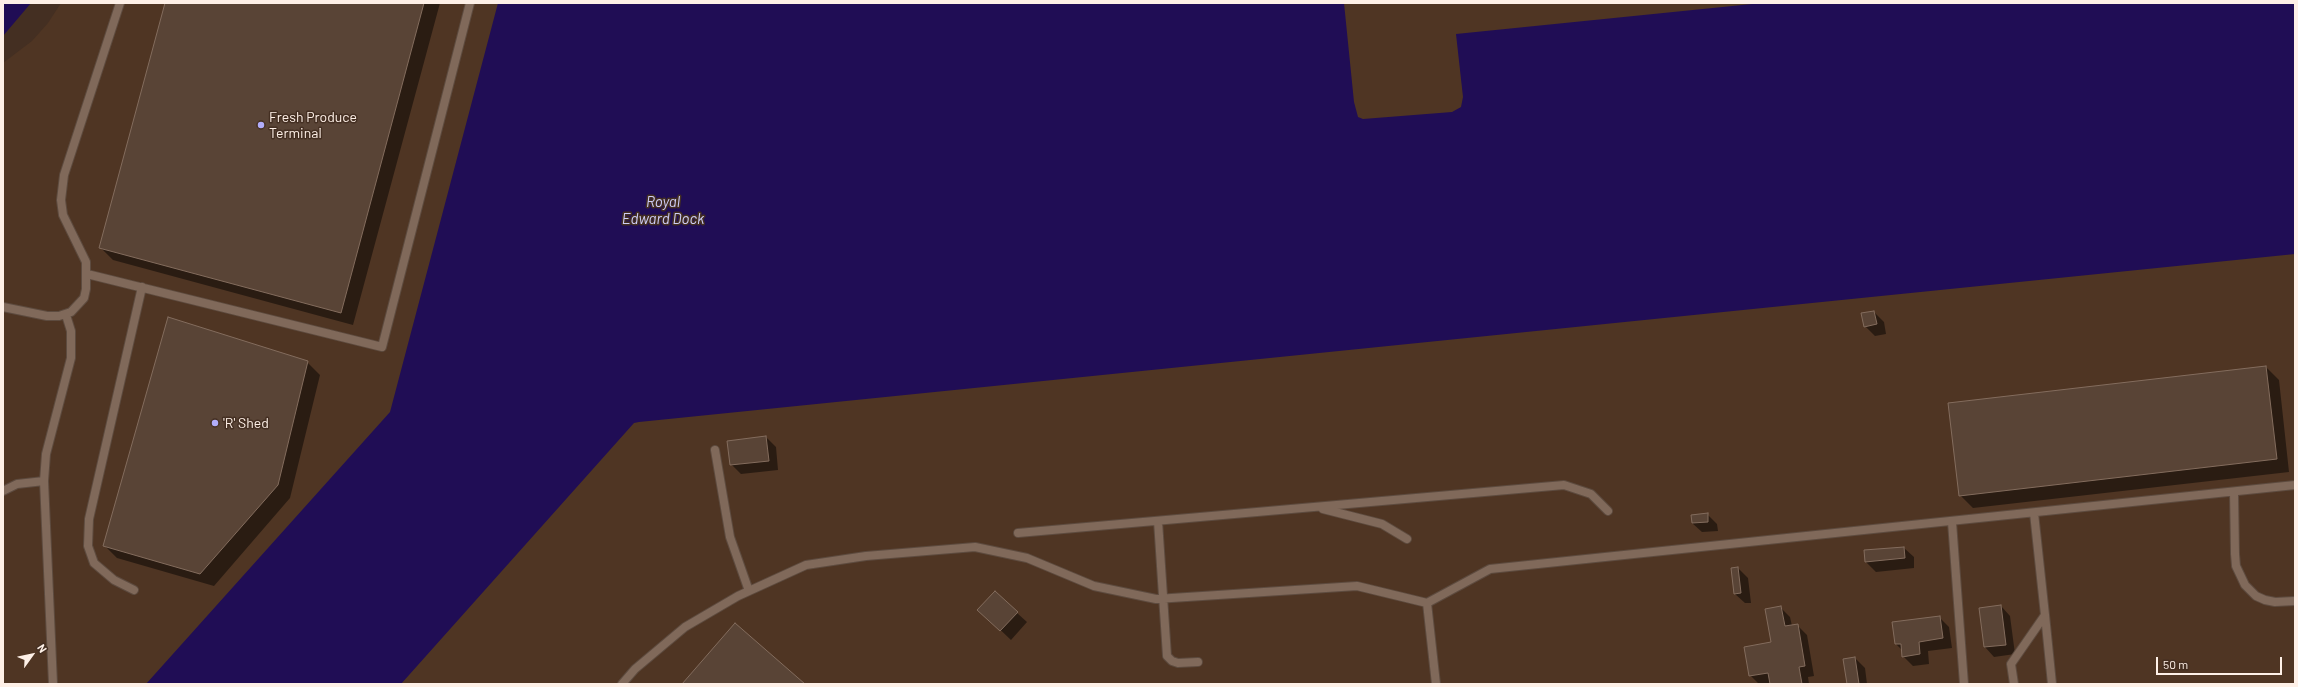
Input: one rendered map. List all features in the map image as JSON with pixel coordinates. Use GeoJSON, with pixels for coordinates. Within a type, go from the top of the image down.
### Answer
{"type":"FeatureCollection","features":[{"type":"Feature","properties":{"kind":"lane"},"geometry":{"type":"LineString","coordinates":[[3,307],[47,316],[62,316],[77,307],[84,298],[87,274],[86,262],[63,215],[61,200],[64,175],[120,3]]}},
{"type":"Feature","properties":{"kind":"lane"},"geometry":{"type":"LineString","coordinates":[[87,274],[382,347],[470,3]]}},
{"type":"Feature","properties":{"kind":"lane"},"geometry":{"type":"LineString","coordinates":[[134,590],[114,580],[94,563],[88,546],[89,518],[142,287]]}},
{"type":"Feature","properties":{"kind":"lane"},"geometry":{"type":"LineString","coordinates":[[53,684],[44,481],[46,454],[71,358],[71,331],[62,316]]}},
{"type":"Feature","properties":{"kind":"lane"},"geometry":{"type":"LineString","coordinates":[[715,450],[730,537],[749,591]]}},
{"type":"Feature","properties":{"kind":"lane"},"geometry":{"type":"LineString","coordinates":[[3,491],[17,484],[44,481]]}},
{"type":"Feature","properties":{"kind":"lane"},"geometry":{"type":"LineString","coordinates":[[1018,533],[1564,485],[1591,494],[1608,511]]}},
{"type":"Feature","properties":{"kind":"lane"},"geometry":{"type":"LineString","coordinates":[[622,684],[635,669],[685,627],[749,591],[806,565],[866,556],[975,547],[1027,558],[1094,586],[1156,599],[1357,586],[1427,603],[1490,569],[1952,522],[2295,485]]}},
{"type":"Feature","properties":{"kind":"lane"},"geometry":{"type":"LineString","coordinates":[[2234,492],[2236,560],[2240,576],[2245,585],[2256,596],[2265,600],[2275,602],[2295,601]]}},
{"type":"Feature","properties":{"kind":"lane"},"geometry":{"type":"LineString","coordinates":[[1316,507],[1382,524],[1406,539]]}},
{"type":"Feature","properties":{"kind":"lane"},"geometry":{"type":"LineString","coordinates":[[2034,513],[2052,684]]}},
{"type":"Feature","properties":{"kind":"lane"},"geometry":{"type":"LineString","coordinates":[[1158,521],[1167,656],[1172,661],[1178,663],[1198,662]]}},
{"type":"Feature","properties":{"kind":"lane"},"geometry":{"type":"LineString","coordinates":[[1952,522],[1964,684]]}},
{"type":"Feature","properties":{"kind":"lane"},"geometry":{"type":"LineString","coordinates":[[1427,603],[1436,684]]}},
{"type":"Feature","properties":{"kind":"lane"},"geometry":{"type":"LineString","coordinates":[[2014,684],[2011,664],[2045,615]]}},
{"type":"Feature","properties":{"kind":"shaded area"},"geometry":{"type":"Polygon","coordinates":[[[61,3],[2295,3],[2295,684],[3,684],[3,63],[32,41],[48,23],[61,3]]]}},
{"type":"Feature","properties":{"kind":"water"},"geometry":{"type":"Polygon","coordinates":[[[3,3],[31,3],[3,36],[3,3]]]}},
{"type":"Feature","properties":{"kind":"water","name":"Royal Edward Dock"},"geometry":{"type":"Polygon","coordinates":[[[498,3],[1344,3],[1354,102],[1358,117],[1363,119],[1452,112],[1461,107],[1463,97],[1456,34],[1762,3],[2295,3],[2295,254],[634,423],[401,684],[146,684],[390,412],[498,3]]]}},
{"type":"Feature","properties":{"kind":"building","name":"Fresh Produce Terminal"},"geometry":{"type":"Polygon","coordinates":[[[165,3],[424,3],[341,313],[99,248],[165,3]]]}},
{"type":"Feature","properties":{"kind":"building"},"geometry":{"type":"Polygon","coordinates":[[[1874,311],[1877,324],[1864,327],[1861,313],[1874,311]]]}},
{"type":"Feature","properties":{"kind":"building","name":"'R' Shed"},"geometry":{"type":"Polygon","coordinates":[[[168,317],[308,361],[278,485],[200,574],[103,546],[168,317]]]}},
{"type":"Feature","properties":{"kind":"building"},"geometry":{"type":"Polygon","coordinates":[[[2266,366],[2277,459],[1959,496],[1948,403],[2266,366]]]}},
{"type":"Feature","properties":{"kind":"building"},"geometry":{"type":"Polygon","coordinates":[[[766,436],[769,461],[730,465],[727,441],[766,436]]]}},
{"type":"Feature","properties":{"kind":"building"},"geometry":{"type":"Polygon","coordinates":[[[1708,513],[1708,522],[1692,523],[1691,515],[1708,513]]]}},
{"type":"Feature","properties":{"kind":"building"},"geometry":{"type":"Polygon","coordinates":[[[1904,547],[1905,558],[1865,562],[1864,550],[1904,547]]]}},
{"type":"Feature","properties":{"kind":"building"},"geometry":{"type":"Polygon","coordinates":[[[1738,567],[1741,593],[1734,594],[1731,568],[1738,567]]]}},
{"type":"Feature","properties":{"kind":"building"},"geometry":{"type":"Polygon","coordinates":[[[995,591],[1018,612],[1000,631],[977,610],[995,591]]]}},
{"type":"Feature","properties":{"kind":"building"},"geometry":{"type":"Polygon","coordinates":[[[2001,605],[2006,645],[1984,647],[1979,608],[2001,605]]]}},
{"type":"Feature","properties":{"kind":"building"},"geometry":{"type":"Polygon","coordinates":[[[1781,606],[1785,626],[1798,624],[1805,666],[1799,667],[1802,684],[1770,684],[1768,673],[1749,676],[1744,647],[1771,642],[1765,609],[1781,606]]]}},
{"type":"Feature","properties":{"kind":"building"},"geometry":{"type":"Polygon","coordinates":[[[1940,616],[1943,638],[1919,642],[1920,654],[1902,657],[1901,644],[1895,644],[1892,622],[1940,616]]]}},
{"type":"Feature","properties":{"kind":"building"},"geometry":{"type":"Polygon","coordinates":[[[735,623],[805,684],[682,684],[735,623]]]}},
{"type":"Feature","properties":{"kind":"building"},"geometry":{"type":"Polygon","coordinates":[[[1855,657],[1859,684],[1847,684],[1843,659],[1855,657]]]}},
{"type":"Feature","properties":{"kind":"place","name":"Fresh Produce Terminal"},"geometry":{"type":"Point","coordinates":[261,125]}},
{"type":"Feature","properties":{"kind":"place","name":"'R' Shed"},"geometry":{"type":"Point","coordinates":[215,423]}}]}
